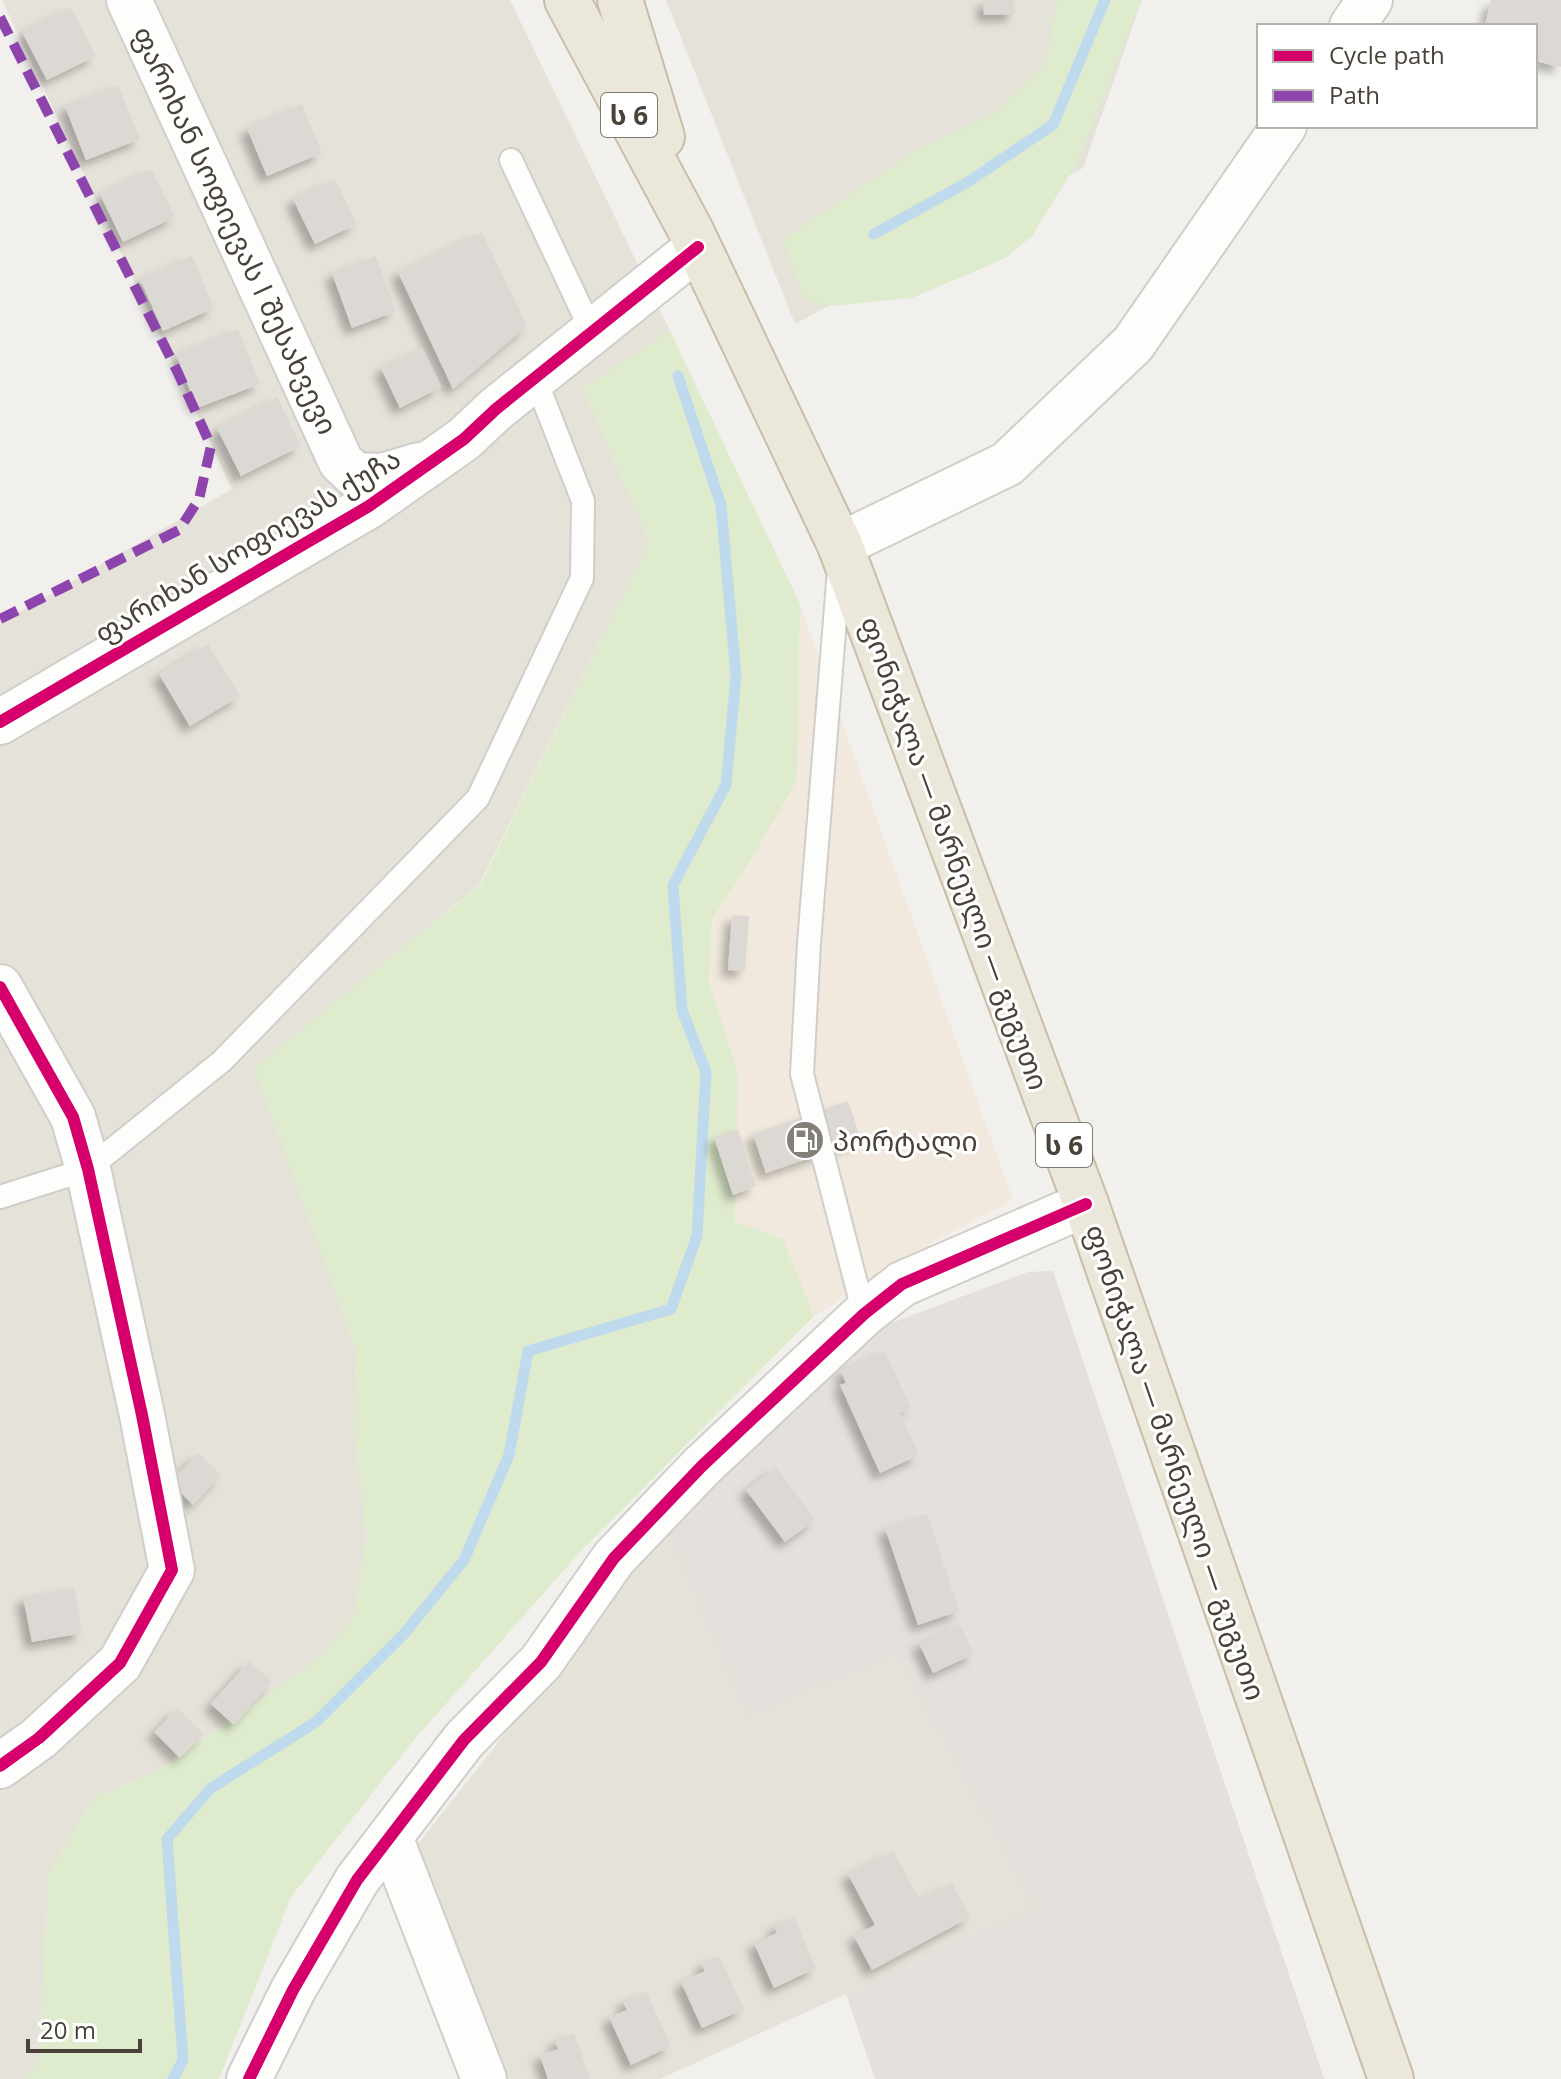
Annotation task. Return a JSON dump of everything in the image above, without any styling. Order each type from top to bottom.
[{"type":"highway","name":"ს 6","points":[[567,0],[694,239]]},
{"type":"highway","name":"ს 6","points":[[620,0],[694,239]]},
{"type":"highway","name":"ფონიჭალა — მარნეული — გუგუთი","points":[[694,239],[840,545],[1086,1204],[1391,2079]]},
{"type":"street","name":"ფარიხან სოფიევას I შესახვევი","points":[[129,0],[341,462],[355,475],[382,476],[428,462]]},
{"type":"street","points":[[1353,24],[1370,0]]},
{"type":"street","points":[[840,545],[1007,464],[1133,344],[1283,128]]},
{"type":"street","name":"ფარიხან სოფიევას ქუჩა","points":[[0,722],[369,506],[464,439],[592,332],[694,239]]},
{"type":"street","points":[[0,987],[73,1117],[88,1169],[142,1415],[172,1570],[120,1663],[39,1738],[0,1766]]},
{"type":"street","points":[[249,2079],[293,1990],[357,1880],[464,1740],[541,1662],[614,1558],[702,1466],[864,1314],[902,1284],[1086,1204]]},
{"type":"street","points":[[390,1837],[484,2079]]},
{"type":"lane","points":[[511,160],[592,332]]},
{"type":"lane","points":[[0,1197],[88,1169],[222,1061],[478,798],[582,578],[583,501],[535,378]]},
{"type":"lane","points":[[840,545],[809,943],[802,1074],[864,1314]]},
{"type":"shaded area","points":[[2,0],[510,0],[670,331],[583,388],[650,542],[479,885],[255,1068],[356,1349],[354,1427],[367,1538],[354,1615],[323,1656],[154,1773],[95,1796],[49,1874],[39,2062],[25,2079],[0,2079],[0,623],[232,489]]},
{"type":"shaded area","points":[[666,0],[1142,0],[1083,168],[795,324]]},
{"type":"shaded area","points":[[800,604],[1013,1200],[935,1241],[814,1316],[783,1240],[735,1222],[738,1074],[709,982],[712,919],[797,781]]},
{"type":"shaded area","points":[[1053,1271],[1324,2079],[875,2079],[846,1994],[1033,1907],[895,1656],[746,1717],[666,1529],[870,1331],[1028,1272]]},
{"type":"shaded area","points":[[666,1529],[895,1655],[1034,1908],[660,2079],[460,2079],[384,1887]]},
{"type":"green space","points":[[1057,0],[1141,0],[1077,163],[1032,236],[1006,258],[912,298],[830,306],[804,299],[783,239],[918,149],[991,116],[1046,64]]},
{"type":"green space","points":[[670,331],[800,604],[797,781],[712,919],[709,982],[738,1074],[735,1222],[783,1239],[814,1316],[580,1552],[413,1741],[291,1897],[219,2079],[25,2079],[39,2062],[49,1874],[95,1796],[154,1773],[323,1656],[354,1615],[367,1538],[354,1427],[356,1349],[254,1068],[480,885],[650,542],[583,388]]},
{"type":"building","points":[[983,0],[1014,0],[1015,14],[984,15]]},
{"type":"building","points":[[1491,0],[1561,0],[1561,67],[1537,61],[1537,24],[1485,24]]},
{"type":"building","points":[[71,7],[96,56],[47,80],[22,32]]},
{"type":"building","points":[[118,85],[140,139],[86,160],[65,106]]},
{"type":"building","points":[[302,104],[322,153],[267,176],[247,128]]},
{"type":"building","points":[[151,169],[175,217],[123,242],[100,194]]},
{"type":"building","points":[[335,179],[357,224],[315,244],[293,199]]},
{"type":"building","points":[[482,232],[527,326],[453,389],[398,272]]},
{"type":"building","points":[[192,256],[214,308],[163,331],[140,279]]},
{"type":"building","points":[[376,256],[396,311],[352,328],[332,273]]},
{"type":"building","points":[[238,329],[260,384],[197,408],[176,354]]},
{"type":"building","points":[[422,348],[441,387],[400,408],[381,368]]},
{"type":"building","points":[[277,397],[301,446],[241,476],[217,428]]},
{"type":"building","points":[[208,644],[240,696],[190,726],[159,674]]},
{"type":"building","points":[[732,915],[749,916],[745,971],[728,970]]},
{"type":"building","points":[[848,1101],[861,1140],[766,1173],[753,1134]]},
{"type":"building","points":[[738,1129],[756,1186],[733,1195],[714,1137]]},
{"type":"building","points":[[885,1351],[911,1408],[900,1413],[919,1455],[880,1473],[840,1385],[846,1383],[841,1371]]},
{"type":"building","points":[[198,1453],[221,1475],[193,1505],[170,1482]]},
{"type":"building","points":[[776,1467],[815,1520],[785,1542],[746,1490]]},
{"type":"building","points":[[927,1514],[959,1611],[918,1625],[885,1528]]},
{"type":"building","points":[[74,1587],[82,1633],[32,1642],[23,1597]]},
{"type":"building","points":[[960,1624],[974,1654],[933,1673],[919,1643]]},
{"type":"building","points":[[249,1661],[272,1681],[234,1725],[211,1704]]},
{"type":"building","points":[[178,1708],[204,1734],[180,1758],[154,1732]]},
{"type":"building","points":[[893,1851],[920,1900],[952,1883],[970,1917],[872,1970],[854,1936],[875,1925],[848,1874]]},
{"type":"building","points":[[794,1917],[816,1968],[774,1988],[754,1943],[777,1933],[774,1926]]},
{"type":"building","points":[[719,1956],[744,2009],[702,2028],[681,1982],[705,1971],[701,1964]]},
{"type":"building","points":[[646,1991],[671,2046],[631,2065],[609,2017],[627,2010],[623,2001]]},
{"type":"building","points":[[574,2033],[590,2079],[548,2079],[540,2055],[558,2049],[555,2040]]},
{"type":"waterway","points":[[874,234],[968,182],[1053,125],[1105,0]]},
{"type":"waterway","points":[[173,2079],[183,2060],[167,1839],[211,1788],[316,1722],[403,1635],[464,1560],[509,1455],[528,1351],[671,1309],[697,1236],[706,1072],[682,1010],[673,885],[726,785],[736,676],[721,505],[678,376]]},
{"type":"marked path","points":[[0,17],[178,373],[211,446],[199,499],[179,530],[0,619]]},
{"type":"cycle path","points":[[0,722],[369,506],[464,439],[496,409],[698,247]]},
{"type":"cycle path","points":[[0,987],[73,1117],[88,1169],[142,1415],[172,1570],[120,1663],[39,1738],[0,1766]]},
{"type":"cycle path","points":[[249,2079],[293,1990],[357,1880],[464,1740],[541,1662],[614,1558],[702,1466],[864,1314],[902,1284],[1086,1204]]},
{"type":"place","name":"პორტალი","points":[[805,1140]]}]
